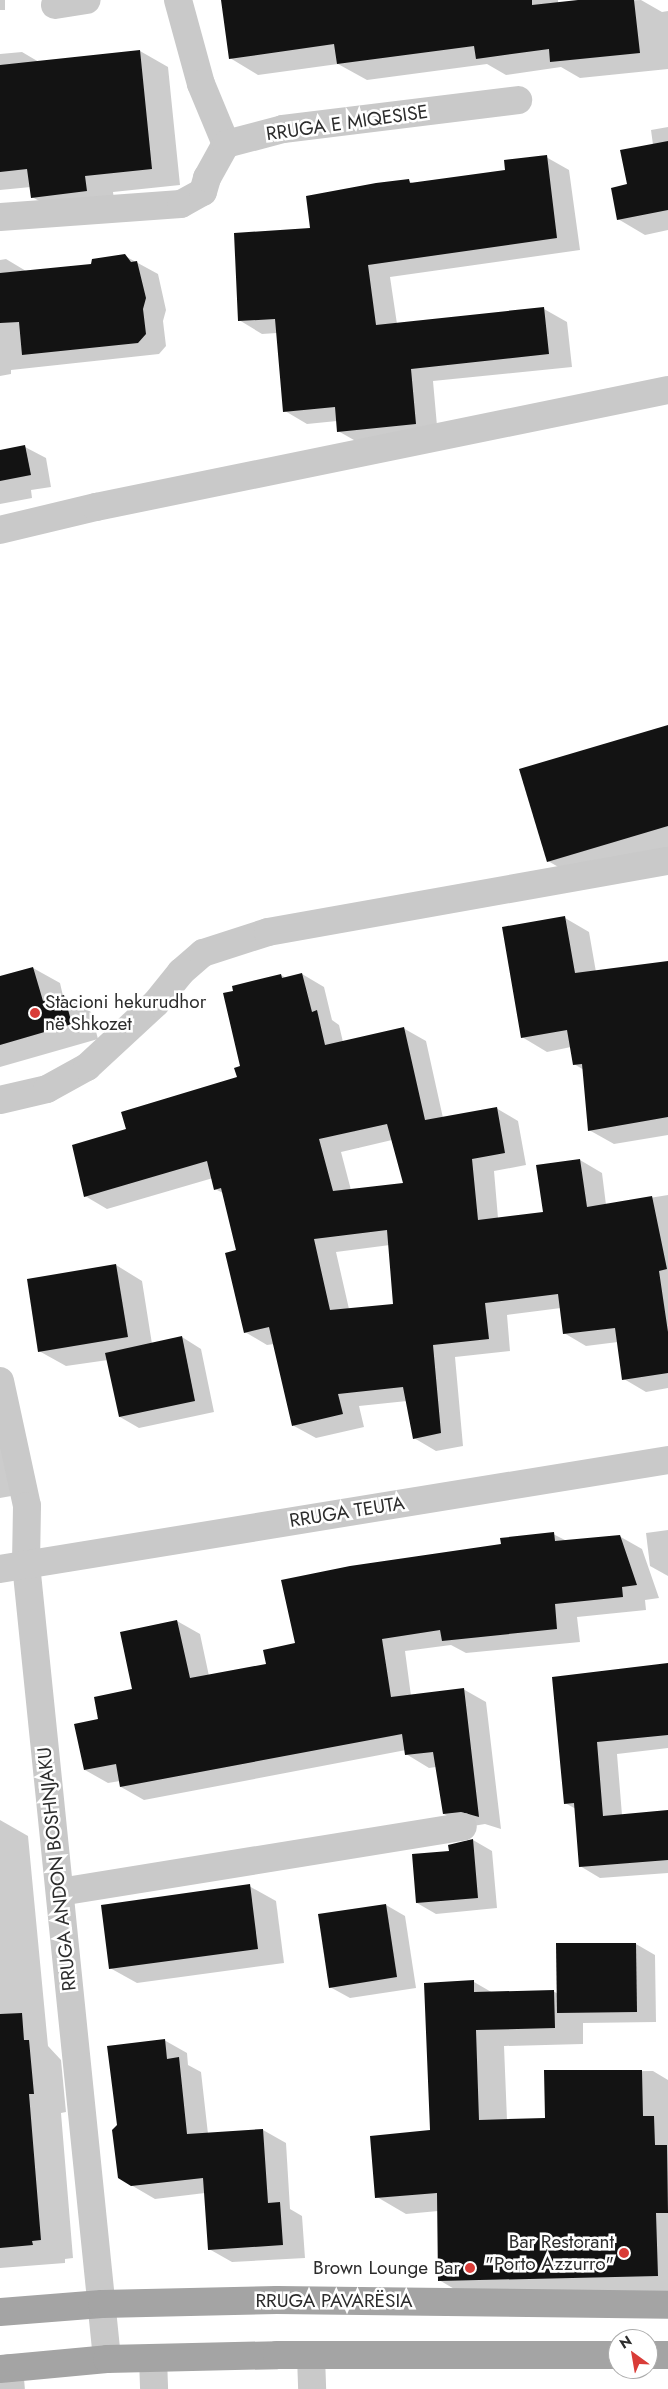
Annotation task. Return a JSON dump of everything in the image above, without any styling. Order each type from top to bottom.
[{"type":"main road","name":"RRUGA PAVARËSIA","points":[[0,2312],[102,2304],[277,2300],[668,2305]]},
{"type":"main road","points":[[6,2375],[107,2359],[608,2355]]},
{"type":"street","points":[[55,5],[87,0]]},
{"type":"street","points":[[0,217],[181,204],[204,192],[207,178],[226,144],[201,84],[178,0]]},
{"type":"street","name":"RRUGA E MIQESISE","points":[[226,144],[284,129],[518,100]]},
{"type":"street","points":[[0,530],[96,507],[668,390]]},
{"type":"street","points":[[0,1100],[47,1089],[87,1067],[156,1003],[181,972],[203,953],[268,932],[668,861]]},
{"type":"street","name":"RRUGA ANDON BOSHNJAKU","points":[[0,1381],[27,1506],[13,1567],[60,1892],[107,2359]]},
{"type":"street","name":"RRUGA TEUTA","points":[[13,1567],[668,1460]]},
{"type":"street","points":[[60,1892],[463,1827]]},
{"type":"street","points":[[311,2356],[312,2389]]},
{"type":"street","points":[[154,2358],[154,2389]]},
{"type":"building","points":[[221,0],[532,0],[532,5],[578,0],[634,0],[640,53],[550,62],[549,49],[476,59],[474,46],[337,64],[334,44],[229,59]]},
{"type":"building","points":[[140,50],[152,169],[85,176],[87,191],[31,198],[27,169],[0,172],[0,65]]},
{"type":"building","points":[[668,141],[668,210],[617,220],[611,188],[627,184],[620,150]]},
{"type":"building","points":[[547,155],[557,238],[368,265],[376,325],[544,307],[549,354],[411,369],[416,424],[337,432],[335,407],[283,412],[275,319],[238,321],[234,233],[310,228],[306,196],[376,183],[409,179],[410,183],[505,170],[504,160]]},
{"type":"building","points":[[125,254],[131,262],[137,261],[146,298],[143,309],[146,334],[138,343],[22,355],[19,322],[0,323],[0,273],[91,264],[92,259]]},
{"type":"building","points":[[25,445],[31,475],[0,481],[0,450]]},
{"type":"building","points":[[668,725],[668,826],[547,862],[519,769]]},
{"type":"building","points":[[565,916],[575,973],[668,961],[668,1117],[588,1131],[582,1064],[573,1065],[567,1030],[521,1038],[502,927]]},
{"type":"building","name":"Stacioni hekurudhor në Shkozet","points":[[33,967],[43,1001],[64,995],[72,1024],[0,1045],[0,976]]},
{"type":"building","points":[[302,973],[312,1012],[317,1010],[325,1045],[404,1027],[425,1120],[497,1107],[505,1153],[472,1159],[478,1220],[543,1212],[536,1165],[580,1159],[587,1207],[652,1196],[667,1269],[659,1271],[668,1332],[668,1373],[622,1380],[615,1328],[563,1334],[558,1294],[485,1303],[489,1339],[433,1345],[441,1433],[413,1439],[403,1387],[338,1394],[343,1414],[292,1426],[269,1327],[244,1333],[225,1253],[236,1250],[221,1188],[214,1190],[207,1161],[84,1197],[72,1145],[126,1129],[121,1112],[237,1077],[234,1068],[240,1066],[223,993],[233,991],[232,986],[281,974],[282,978]],"holes":[[[387,1124],[403,1183],[333,1191],[319,1139]],[[387,1230],[393,1304],[330,1310],[314,1239]]]},
{"type":"building","points":[[116,1264],[128,1337],[38,1352],[27,1279]]},
{"type":"building","points":[[182,1336],[195,1401],[119,1417],[105,1353]]},
{"type":"building","points":[[554,1532],[555,1541],[620,1535],[637,1585],[622,1587],[623,1597],[555,1604],[557,1629],[442,1641],[440,1630],[382,1639],[391,1697],[464,1688],[479,1817],[461,1812],[443,1814],[433,1752],[405,1755],[402,1734],[120,1787],[116,1764],[84,1770],[74,1724],[98,1719],[94,1697],[132,1689],[120,1632],[177,1620],[190,1678],[266,1664],[263,1650],[295,1643],[281,1580],[350,1566],[501,1544],[500,1538]]},
{"type":"building","points":[[668,1663],[668,1735],[597,1742],[603,1816],[668,1810],[668,1860],[579,1867],[574,1803],[564,1804],[552,1677]]},
{"type":"building","points":[[473,1839],[478,1898],[416,1903],[412,1854],[449,1851],[448,1845]]},
{"type":"building","points":[[250,1884],[258,1949],[109,1969],[101,1905]]},
{"type":"building","points":[[386,1904],[397,1977],[329,1988],[318,1914]]},
{"type":"building","points":[[556,1943],[636,1943],[637,2012],[557,2013]]},
{"type":"building","points":[[474,1980],[474,1992],[554,1990],[555,2028],[476,2030],[479,2120],[545,2118],[544,2070],[642,2070],[643,2116],[654,2116],[655,2145],[667,2145],[668,2213],[656,2213],[658,2276],[438,2281],[437,2193],[375,2198],[370,2136],[430,2130],[424,1983]]},
{"type":"building","points":[[22,2013],[24,2040],[29,2040],[34,2094],[29,2094],[41,2240],[32,2241],[33,2245],[0,2248],[0,2014]]},
{"type":"building","points":[[165,2039],[167,2059],[179,2057],[187,2134],[263,2129],[268,2203],[280,2202],[283,2245],[208,2250],[203,2178],[131,2186],[118,2178],[112,2130],[117,2125],[107,2046]]},
{"type":"place","name":"Stacioni hekurudhor në Shkozet","points":[[35,1013]]},
{"type":"place","name":"Bar Restorant \"Porto Azzurro\"","points":[[624,2253]]},
{"type":"place","name":"Brown Lounge Bar","points":[[470,2268]]}]
